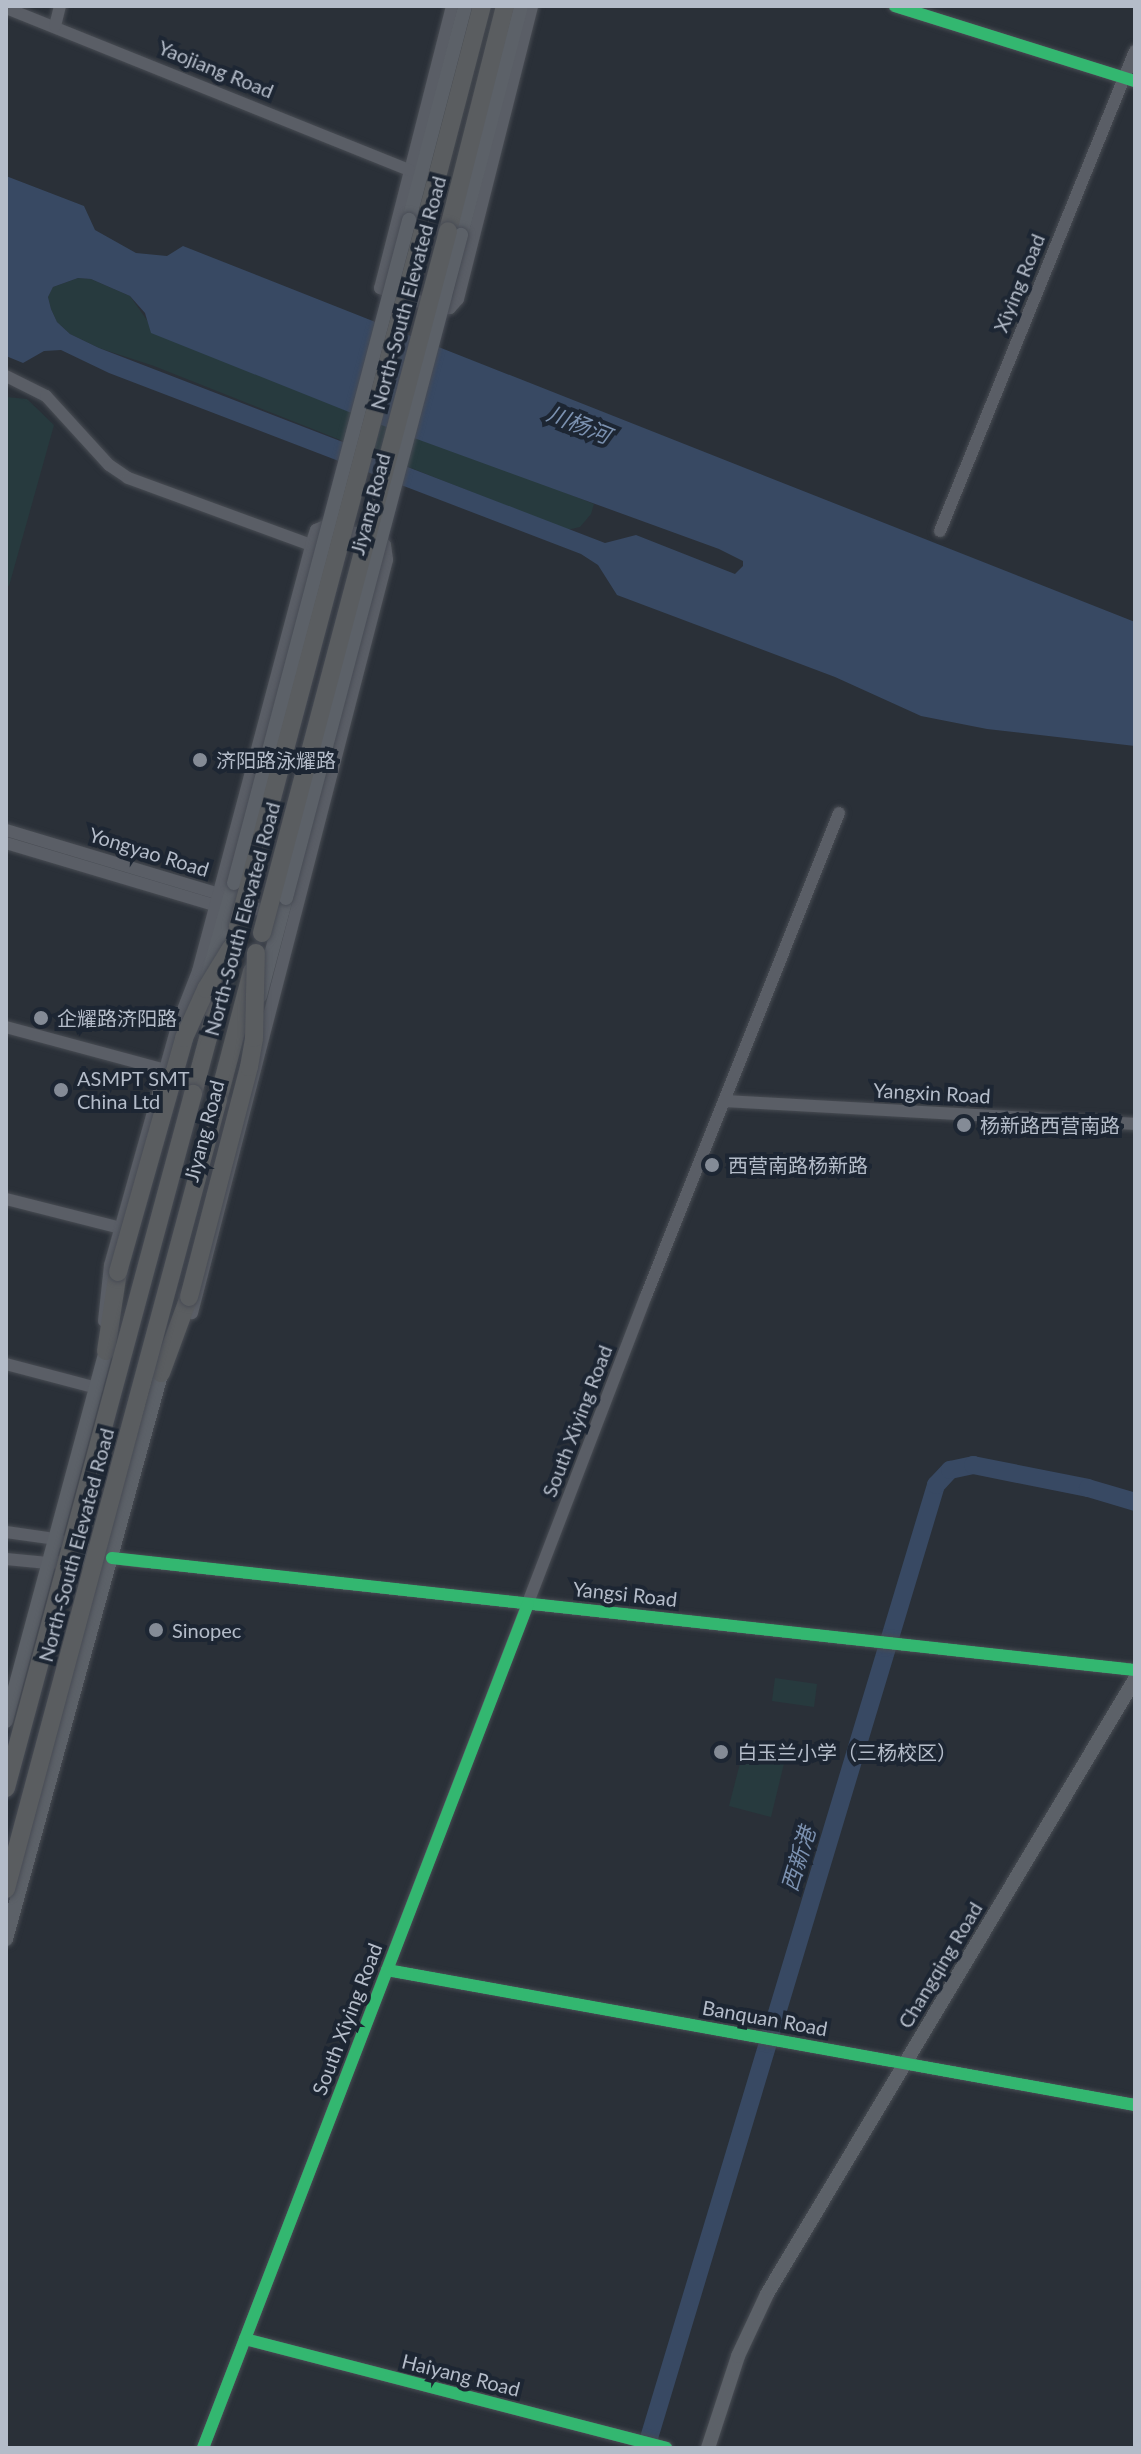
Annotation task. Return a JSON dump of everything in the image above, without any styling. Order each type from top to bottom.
[{"type":"highway","name":"North-South Elevated Road","points":[[6,1788],[482,6]]},
{"type":"highway","name":"North-South Elevated Road","points":[[6,1889],[505,6]]},
{"type":"highway","points":[[106,1351],[118,1272],[184,1038],[206,989],[231,948]]},
{"type":"highway","points":[[161,1373],[189,1297],[249,1067],[254,1038],[256,953]]},
{"type":"main road","name":"Jiyang Road","points":[[6,1721],[465,6]]},
{"type":"main road","name":"Jiyang Road","points":[[6,1939],[112,1558],[521,6]]},
{"type":"main road","name":"Changqing Road","points":[[708,2448],[738,2356],[767,2294],[1135,1679]]},
{"type":"street","points":[[55,26],[60,6]]},
{"type":"street","points":[[452,6],[380,288],[438,308],[450,308],[458,299],[532,6]]},
{"type":"street","points":[[895,6],[1130,78]]},
{"type":"street","name":"Yaojiang Road","points":[[6,8],[410,170]]},
{"type":"street","name":"Xiying Road","points":[[940,531],[1130,78],[1135,51]]},
{"type":"street","points":[[6,376],[46,396],[109,465],[128,478],[311,545]]},
{"type":"street","points":[[106,1351],[105,1286],[179,1020],[225,898],[316,530],[327,525],[379,540],[385,545],[387,560],[272,999],[259,1066],[198,1298],[161,1373]]},
{"type":"street","name":"South Xiying Road","points":[[203,2448],[646,1296],[839,813]]},
{"type":"street","name":"Yongyao Road","points":[[6,830],[225,898],[280,919]]},
{"type":"street","name":"Yongyao Road","points":[[6,843],[225,898]]},
{"type":"street","points":[[6,1027],[165,1070]]},
{"type":"street","name":"Yangxin Road","points":[[726,1101],[1135,1124]]},
{"type":"street","points":[[6,1199],[121,1228]]},
{"type":"street","points":[[6,1364],[97,1388]]},
{"type":"street","points":[[6,1532],[55,1539],[112,1558]]},
{"type":"street","points":[[6,1559],[48,1563],[112,1558]]},
{"type":"street","name":"Yangsi Road","points":[[112,1558],[1135,1670]]},
{"type":"street","name":"Banquan Road","points":[[387,1970],[1135,2105]]},
{"type":"street","name":"Haiyang Road","points":[[245,2339],[665,2448]]},
{"type":"green space","points":[[78,278],[91,279],[130,296],[151,326],[594,504],[591,514],[580,527],[567,530],[154,366],[99,348],[70,334],[57,322],[51,309],[48,297],[53,287]]},
{"type":"green space","points":[[6,397],[27,399],[54,425],[9,586],[6,585]]},
{"type":"green space","points":[[775,1678],[817,1684],[814,1707],[772,1701]]},
{"type":"green space","points":[[746,1740],[787,1751],[771,1817],[729,1806]]},
{"type":"water","name":"川杨河","points":[[6,176],[84,206],[95,230],[136,253],[167,256],[183,246],[1135,622],[1135,746],[987,729],[921,716],[835,677],[617,595],[598,565],[581,554],[109,373],[61,350],[44,351],[23,363],[6,356]],"holes":[[[78,278],[91,279],[130,296],[145,313],[151,333],[414,438],[719,549],[743,561],[743,566],[735,574],[636,535],[605,543],[99,348],[70,334],[57,322],[48,297],[53,287]]]},
{"type":"waterway","name":"西新港","points":[[646,2448],[936,1485],[950,1470],[973,1465],[1088,1488],[1135,1502]]},
{"type":"cycle path","points":[[895,6],[1135,81]]},
{"type":"cycle path","points":[[112,1558],[1135,1670]]},
{"type":"cycle path","points":[[203,2448],[528,1604]]},
{"type":"cycle path","points":[[387,1970],[1135,2105]]},
{"type":"cycle path","points":[[245,2339],[666,2448]]},
{"type":"place","name":"济阳路泳耀路","points":[[200,760]]},
{"type":"place","name":"企耀路济阳路","points":[[41,1018]]},
{"type":"place","name":"ASMPT SMT China Ltd","points":[[61,1090]]},
{"type":"place","name":"杨新路西营南路","points":[[964,1125]]},
{"type":"place","name":"西营南路杨新路","points":[[712,1165]]},
{"type":"place","name":"Sinopec","points":[[156,1630]]},
{"type":"place","name":"白玉兰小学（三杨校区）","points":[[721,1752]]}]
